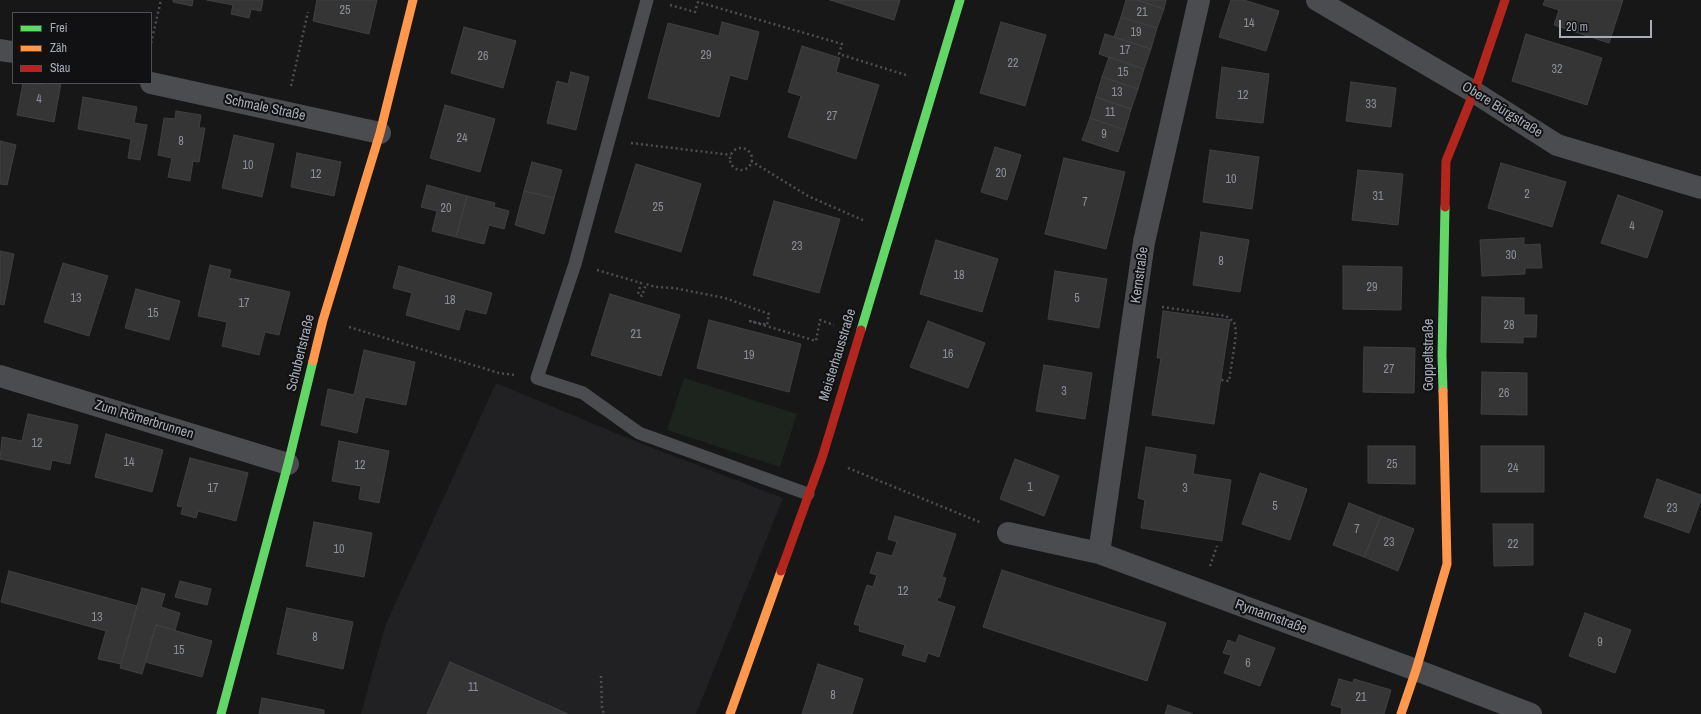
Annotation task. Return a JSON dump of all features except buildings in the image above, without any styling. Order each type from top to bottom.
[{"type":"street","name":"Schubertstraße","points":[[221,714],[288,464],[324,320],[380,133],[413,0]]},
{"type":"street","name":"Meisterhausstraße","points":[[730,714],[822,458],[960,0]]},
{"type":"street","name":"Kernstraße","points":[[1099,554],[1144,242],[1199,0]]},
{"type":"street","name":"Obere Bürgstraße","points":[[1317,0],[1474,92],[1557,145],[1701,188]]},
{"type":"street","name":"Goppeltstraße","points":[[1401,714],[1416,670],[1447,564],[1442,355],[1446,161],[1474,92],[1505,0]]},
{"type":"street","points":[[0,50],[12,52]]},
{"type":"street","name":"Schmale Straße","points":[[152,82],[380,133]]},
{"type":"street","name":"Zum Römerbrunnen","points":[[0,376],[288,464]]},
{"type":"street","name":"Rymannstraße","points":[[1008,533],[1099,554],[1416,670],[1531,714]]},
{"type":"lane","points":[[647,0],[575,264],[537,378],[583,393],[639,433],[808,494]]},
{"type":"path","points":[[152,39],[161,0]]},
{"type":"path","points":[[665,4],[695,12],[698,2],[842,44],[839,54],[935,84]]},
{"type":"path","points":[[285,112],[308,12]]},
{"type":"path","points":[[609,140],[731,155]]},
{"type":"path","points":[[742,148],[750,154],[751,161],[747,167],[738,169],[732,165],[730,158],[735,150],[742,148]]},
{"type":"path","points":[[751,161],[808,196],[890,232]]},
{"type":"path","points":[[575,264],[641,283],[638,294],[642,296],[646,284],[725,298],[770,314],[766,326],[750,321],[816,341],[820,320],[859,332]]},
{"type":"path","points":[[1136,303],[1226,316],[1231,319],[1234,322],[1236,331],[1232,363],[1229,381],[1221,380]]},
{"type":"path","points":[[324,320],[499,373],[537,378]]},
{"type":"path","points":[[822,458],[1008,533]]},
{"type":"path","points":[[601,676],[602,708],[604,714]]},
{"type":"shaded area","points":[[684,378],[797,414],[780,467],[667,430]]},
{"type":"shaded area","points":[[496,383],[637,442],[783,498],[696,714],[361,714],[385,626]]},
{"type":"traffic: fast","points":[[861,330],[960,0]]},
{"type":"traffic: fast","points":[[1443,391],[1442,355],[1445,207]]},
{"type":"traffic: fast","points":[[221,714],[288,464],[313,361]]},
{"type":"traffic: slow","points":[[313,361],[323,320],[380,133],[413,0]]},
{"type":"traffic: slow","points":[[1401,714],[1416,670],[1447,564],[1443,391]]},
{"type":"traffic: slow","points":[[730,714],[781,571]]},
{"type":"traffic: jam","points":[[1445,207],[1446,161],[1474,92],[1505,0]]},
{"type":"traffic: jam","points":[[781,571],[822,458],[861,330]]}]
